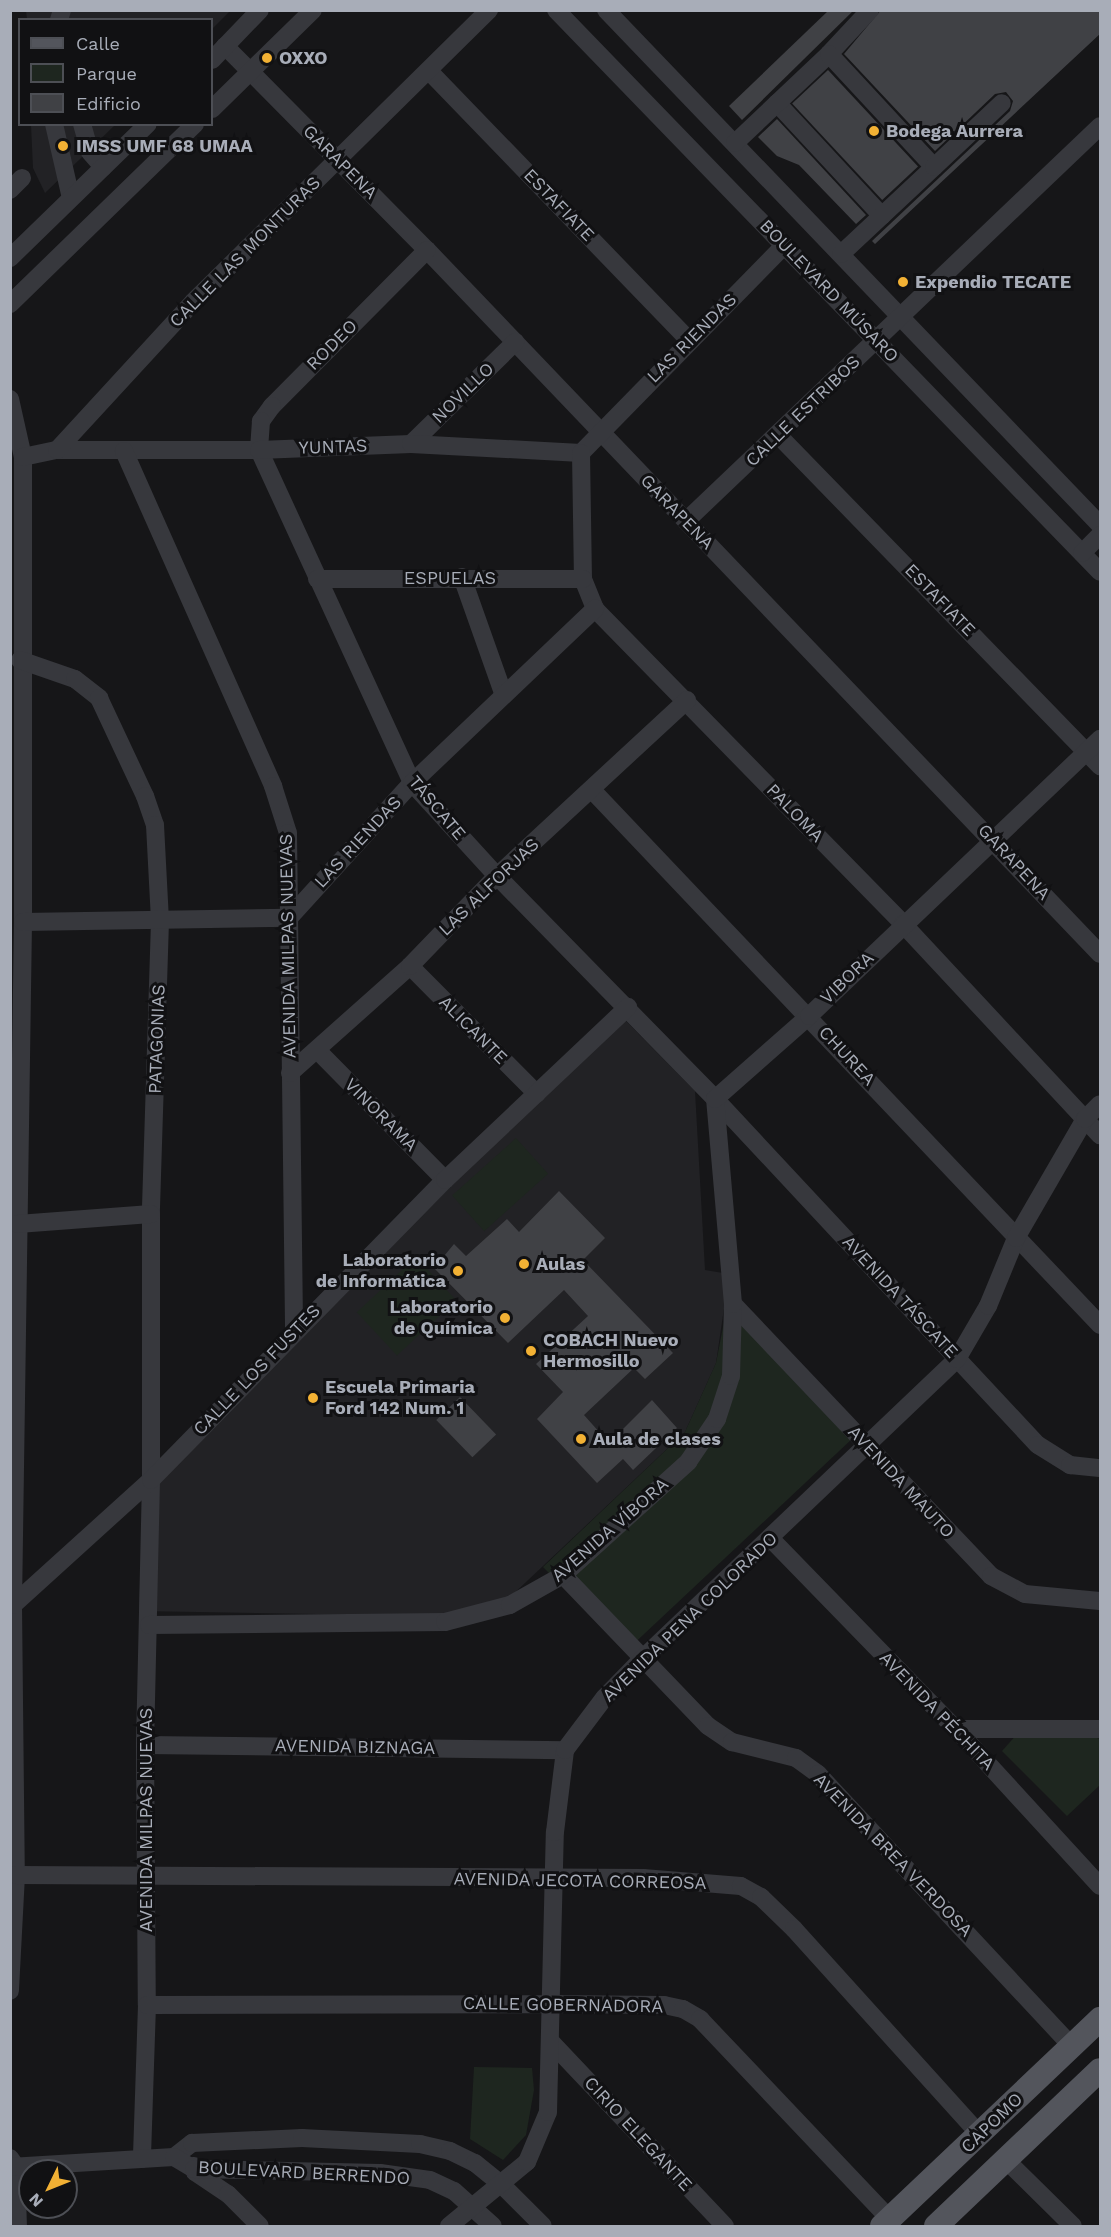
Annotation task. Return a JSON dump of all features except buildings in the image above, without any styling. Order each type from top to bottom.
[{"type":"main road","name":"CAPOMO","points":[[886,2223],[1101,2019]]},
{"type":"main road","name":"CAPOMO","points":[[936,2226],[1099,2074]]},
{"type":"street","points":[[213,59],[260,10]]},
{"type":"street","points":[[213,108],[313,10]]},
{"type":"street","name":"CALLE LAS MONTURAS","points":[[57,450],[193,302],[489,10]]},
{"type":"street","name":"BOULEVARD MÚSARO","points":[[556,10],[1101,572]]},
{"type":"street","name":"BOULEVARD MÚSARO","points":[[606,10],[1101,525]]},
{"type":"street","points":[[735,143],[829,54],[870,10]]},
{"type":"street","name":"GARAPENA","points":[[225,46],[427,250],[1101,954]]},
{"type":"street","points":[[829,54],[934,167]]},
{"type":"street","name":"ESTAFIATE","points":[[429,71],[689,340]]},
{"type":"street","points":[[777,103],[882,216]]},
{"type":"street","points":[[841,254],[1002,103]]},
{"type":"street","points":[[54,126],[71,198]]},
{"type":"street","points":[[83,126],[90,152],[103,167]]},
{"type":"street","points":[[10,258],[146,126]]},
{"type":"street","points":[[10,304],[193,126]]},
{"type":"street","name":"CALLE ESTRIBOS","points":[[686,521],[1097,136]]},
{"type":"street","name":"LAS RIENDAS","points":[[600,432],[785,245]]},
{"type":"street","name":"RODEO","points":[[259,450],[261,421],[272,406],[427,250]]},
{"type":"street","name":"NOVILLO","points":[[411,444],[515,342]]},
{"type":"street","points":[[10,399],[22,457],[20,660],[23,922],[13,1605],[16,1875],[10,1991]]},
{"type":"street","points":[[580,453],[600,432]]},
{"type":"street","name":"ESTAFIATE","points":[[778,435],[1101,766]]},
{"type":"street","name":"YUNTAS","points":[[57,450],[259,450],[411,444],[580,453]]},
{"type":"street","points":[[22,457],[57,450]]},
{"type":"street","name":"TÁSCATE","points":[[259,450],[412,783],[497,876],[628,1007],[715,1099]]},
{"type":"street","name":"AVENIDA MILPAS NUEVAS","points":[[124,451],[283,811],[288,833],[294,1331]]},
{"type":"street","name":"PALOMA","points":[[580,453],[583,579],[595,609],[687,700],[903,924],[1101,1135]]},
{"type":"street","points":[[1082,553],[1101,535]]},
{"type":"street","points":[[462,577],[503,693]]},
{"type":"street","name":"ESPUELAS","points":[[317,579],[462,577],[583,579]]},
{"type":"street","name":"LAS RIENDAS","points":[[289,918],[412,783],[503,693],[595,609]]},
{"type":"street","name":"PATAGONIAS","points":[[20,660],[75,679],[99,698],[146,796],[155,825],[160,921],[151,1214],[151,1480]]},
{"type":"street","name":"LAS ALFORJAS","points":[[290,1073],[318,1051],[410,966],[497,876],[687,700]]},
{"type":"street","name":"VIBORA","points":[[715,1099],[809,1016],[903,924],[1101,739]]},
{"type":"street","name":"CHUREA","points":[[592,790],[1101,1325]]},
{"type":"street","points":[[23,922],[289,918]]},
{"type":"street","name":"ALICANTE","points":[[410,966],[537,1094]]},
{"type":"street","name":"CALLE LOS FUSTES","points":[[13,1605],[151,1480],[294,1331],[445,1180],[628,1007]]},
{"type":"street","name":"VINORAMA","points":[[318,1051],[445,1180]]},
{"type":"street","points":[[715,1099],[733,1304]]},
{"type":"street","name":"AVENIDA TÁSCATE","points":[[715,1099],[1048,1454],[1070,1465],[1101,1468]]},
{"type":"street","name":"AVENIDA PENA COLORADO","points":[[565,1750],[605,1697],[641,1660],[868,1448],[957,1359],[988,1306],[1016,1238],[1086,1119],[1101,1104]]},
{"type":"street","points":[[18,1224],[151,1214]]},
{"type":"street","name":"AVENIDA MAUTO","points":[[733,1304],[991,1576],[1025,1594],[1101,1601]]},
{"type":"street","name":"AVENIDA VÍBORA","points":[[149,1625],[445,1622],[510,1605],[563,1575],[688,1462],[703,1443],[717,1419],[731,1376],[733,1304]]},
{"type":"street","name":"AVENIDA MILPAS NUEVAS","points":[[142,2159],[147,2006],[145,1744],[151,1480]]},
{"type":"street","name":"AVENIDA PÉCHITA","points":[[771,1539],[956,1729],[1101,1886]]},
{"type":"street","name":"AVENIDA BREA VERDOSA","points":[[563,1575],[641,1660],[708,1726],[732,1742],[796,1758],[818,1774],[1072,2046]]},
{"type":"street","points":[[956,1729],[1101,1729]]},
{"type":"street","name":"AVENIDA BIZNAGA","points":[[145,1744],[565,1750]]},
{"type":"street","points":[[449,2226],[527,2162],[540,2138],[548,2112],[555,1832],[565,1750]]},
{"type":"street","name":"AVENIDA JECOTA CORREOSA","points":[[16,1875],[554,1880],[643,1878],[726,1883],[761,1897],[980,2134]]},
{"type":"street","name":"CALLE GOBERNADORA","points":[[147,2006],[664,2005],[700,2019],[886,2223]]},
{"type":"street","name":"CIRIO ELEGANTE","points":[[551,2042],[724,2226]]},
{"type":"street","name":"BOULEVARD BERRENDO","points":[[12,2164],[174,2157],[192,2143],[302,2139],[420,2144],[450,2151],[501,2184],[543,2226]]},
{"type":"street","points":[[192,2143],[194,2169],[237,2201],[260,2226]]},
{"type":"street","name":"BOULEVARD BERRENDO","points":[[174,2157],[194,2169],[390,2175],[430,2180],[454,2191],[493,2226]]},
{"type":"street","points":[[1006,2160],[1073,2226]]},
{"type":"street","points":[[12,2164],[18,2226]]},
{"type":"shaded area","points":[[26,11],[230,11],[213,28],[213,18],[27,18]]},
{"type":"shaded area","name":"IMSS UMF 68 UMAA","points":[[31,126],[114,126],[45,193],[33,168]]},
{"type":"shaded area","points":[[620,1015],[695,1091],[705,1270],[729,1274],[716,1363],[685,1432],[506,1601],[443,1616],[139,1611],[143,1496]]},
{"type":"green space","points":[[516,1138],[548,1174],[484,1231],[452,1196]]},
{"type":"green space","points":[[416,1257],[456,1300],[397,1355],[357,1312]]},
{"type":"green space","points":[[729,1296],[853,1438],[626,1651],[543,1567],[685,1432],[716,1363]]},
{"type":"green space","points":[[1019,1732],[1083,1733],[1100,1739],[1100,1785],[1067,1816],[1002,1751]]},
{"type":"green space","points":[[474,2067],[532,2068],[534,2090],[526,2135],[503,2160],[470,2139]]},
{"type":"place","name":"OXXO","points":[[267,58]]},
{"type":"place","name":"Bodega Aurrera","points":[[874,131]]},
{"type":"place","name":"IMSS UMF 68 UMAA","points":[[63,146]]},
{"type":"place","name":"Expendio TECATE","points":[[903,282]]},
{"type":"place","name":"Aulas","points":[[524,1264]]},
{"type":"place","name":"Laboratorio de Informática","points":[[458,1271]]},
{"type":"place","name":"Laboratorio de Química","points":[[505,1318]]},
{"type":"place","name":"COBACH Nuevo Hermosillo","points":[[531,1351]]},
{"type":"place","name":"Escuela Primaria Ford 142 Num. 1","points":[[313,1398]]},
{"type":"place","name":"Aula de clases","points":[[581,1439]]}]
